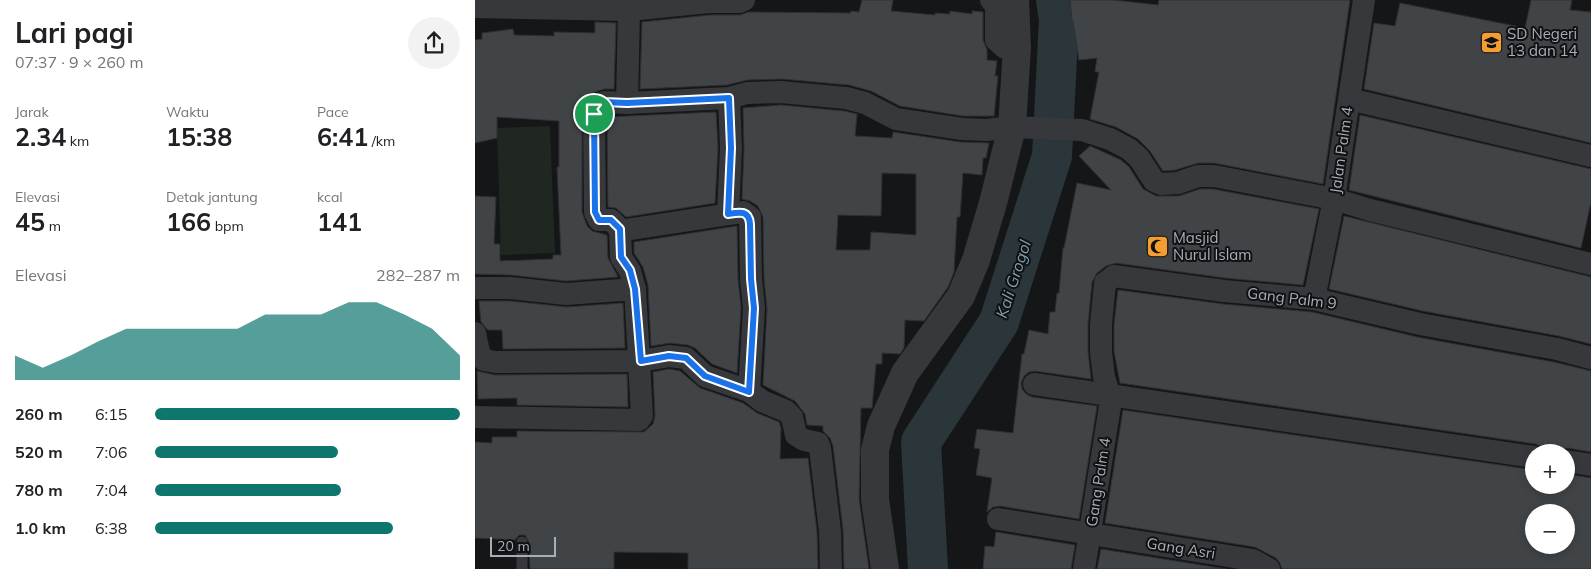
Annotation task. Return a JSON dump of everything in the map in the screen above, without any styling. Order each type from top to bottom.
[{"type":"street","points":[[475,7],[629,10],[709,2],[741,2],[744,0]]},
{"type":"street","points":[[991,0],[996,6],[996,40],[1005,48],[1017,47]]},
{"type":"street","points":[[885,569],[875,499],[875,450],[881,426],[905,373],[961,296],[976,260],[993,203],[1022,128],[1015,0]]},
{"type":"street","name":"Jalan Palm 4","points":[[1314,299],[1334,199],[1364,0]]},
{"type":"street","points":[[627,103],[629,10]]},
{"type":"street","points":[[749,392],[754,308],[751,279],[750,217],[743,212],[625,230],[620,229],[611,220],[599,220],[595,212],[594,114],[596,109],[604,102],[627,103],[729,98],[747,93],[781,92],[845,98],[865,103],[896,119],[962,129],[1082,130],[1110,139],[1129,149],[1139,158],[1154,181],[1161,184],[1178,183],[1198,176],[1215,176],[1334,199],[1370,210],[1591,264]]},
{"type":"street","points":[[728,214],[731,148],[729,98]]},
{"type":"street","points":[[1349,99],[1591,156]]},
{"type":"street","points":[[475,417],[639,420],[642,416],[641,361],[635,289],[630,270],[621,257],[620,229]]},
{"type":"street","name":"Gang Palm 9","points":[[1110,395],[1103,372],[1101,324],[1105,283],[1114,276],[1224,291],[1314,299],[1420,324],[1557,349],[1591,358]]},
{"type":"street","points":[[475,288],[510,288],[567,294],[635,289]]},
{"type":"street","points":[[475,333],[479,352],[484,360],[495,362],[641,361],[669,356],[686,358],[705,376],[749,392],[762,401],[789,414],[799,438],[818,443],[830,531],[831,569]]},
{"type":"street","points":[[1034,384],[1525,456]]},
{"type":"street","name":"Gang Palm 4","points":[[1084,569],[1111,400],[1110,395]]},
{"type":"street","points":[[1575,462],[1591,465]]},
{"type":"street","name":"Gang Asri","points":[[997,519],[1253,560],[1269,569]]},
{"type":"lane","points":[[522,542],[522,569]]},
{"type":"shaded area","points":[[550,126],[555,253],[501,255],[497,128]]},
{"type":"building","points":[[862,0],[893,0],[891,11],[935,15],[935,13],[950,14],[950,11],[972,14],[972,11],[983,12],[983,40],[987,50],[987,60],[997,61],[995,76],[998,76],[994,116],[963,116],[900,106],[871,91],[849,85],[782,79],[747,80],[727,85],[640,89],[642,22],[710,15],[740,15],[749,12],[851,13],[851,11],[859,12]]},
{"type":"building","points":[[1070,0],[1113,0],[1158,5],[1159,0],[1350,0],[1323,184],[1214,163],[1198,163],[1175,170],[1163,171],[1150,151],[1138,139],[1116,127],[1090,119],[1099,72],[1095,72],[1097,58],[1079,60]]},
{"type":"building","points":[[1531,0],[1572,0],[1570,10],[1591,12],[1591,143],[1364,89],[1374,23],[1395,26],[1400,3],[1525,28]]},
{"type":"building","points":[[595,22],[616,23],[614,89],[604,89],[595,92],[587,99],[582,109],[582,212],[587,226],[592,231],[607,235],[608,258],[618,277],[566,281],[511,275],[475,274],[475,196],[496,197],[494,244],[500,244],[500,261],[553,259],[553,255],[561,255],[557,167],[559,167],[559,121],[497,117],[497,138],[475,143],[475,40],[482,39],[482,33],[513,29],[514,35],[554,36],[554,32],[595,33]]},
{"type":"building","points":[[781,105],[857,114],[855,136],[892,138],[893,132],[960,142],[989,143],[986,158],[983,158],[982,175],[963,173],[960,217],[957,217],[954,272],[948,287],[924,321],[905,320],[904,348],[900,354],[882,353],[882,364],[876,364],[872,408],[861,408],[859,499],[869,569],[844,569],[843,530],[833,446],[830,438],[823,431],[823,426],[807,425],[805,414],[795,401],[763,385],[767,309],[764,278],[763,217],[758,206],[742,199],[743,108]],"holes":[[[882,173],[916,174],[916,235],[871,232],[870,250],[836,250],[838,215],[881,216]]]},
{"type":"building","points":[[716,112],[718,148],[715,203],[626,217],[616,208],[608,207],[607,117]]},
{"type":"building","points":[[1360,115],[1591,169],[1591,202],[1581,248],[1349,190]]},
{"type":"building","points":[[1090,146],[1121,160],[1129,167],[1143,189],[1156,196],[1179,196],[1200,189],[1213,189],[1319,209],[1303,285],[1225,278],[1116,263],[1106,266],[1097,273],[1092,282],[1088,324],[1088,352],[1091,379],[1035,371],[1029,372],[1024,376],[1021,383],[1022,389],[1032,397],[1097,406],[1079,519],[1000,506],[993,507],[987,512],[992,478],[976,475],[980,449],[974,448],[977,429],[1013,433],[1022,354],[1024,354],[1029,330],[1048,334],[1050,312],[1055,312],[1057,293],[1059,293],[1063,248],[1077,183],[1111,190],[1079,156]]},
{"type":"building","points":[[1344,216],[1591,277],[1591,344],[1559,336],[1423,311],[1329,289]]},
{"type":"building","points":[[737,226],[738,279],[741,308],[737,373],[712,364],[695,348],[688,345],[670,343],[651,346],[648,285],[643,267],[634,253],[634,242]]},
{"type":"building","points":[[1118,290],[1223,304],[1312,312],[1417,337],[1554,362],[1591,371],[1591,452],[1575,449],[1575,444],[1536,444],[1120,383],[1114,351],[1114,325]]},
{"type":"building","points":[[479,301],[509,301],[567,307],[623,303],[625,348],[503,349],[502,330],[488,330],[481,322]]},
{"type":"building","points":[[669,369],[680,371],[700,388],[743,403],[757,413],[779,422],[781,428],[780,459],[808,458],[817,532],[818,569],[688,569],[688,553],[614,552],[614,569],[530,569],[529,542],[525,535],[519,535],[515,540],[475,538],[475,442],[492,443],[492,437],[517,437],[517,431],[644,432],[653,424],[655,416],[653,372]]},
{"type":"building","points":[[477,371],[495,375],[627,374],[628,407],[517,405],[517,398],[478,399]]},
{"type":"building","points":[[1123,410],[1525,469],[1525,494],[1575,494],[1575,475],[1591,478],[1591,569],[1282,569],[1276,558],[1255,547],[1105,523]]},
{"type":"building","points":[[996,532],[1075,545],[1071,569],[983,569],[985,546],[994,547]]},
{"type":"building","points":[[1101,549],[1226,569],[1097,569]]},
{"type":"waterway","name":"Kali Grogol","points":[[928,569],[921,442],[999,322],[1052,156],[1059,19],[1056,0]]},
{"type":"place","name":"SD Negeri 13 dan 14","points":[[1491,42]]},
{"type":"place","name":"Masjid Nurul Islam","points":[[1157,246]]},
{"type":"route","points":[[729,98],[731,148],[728,214],[743,212],[747,213],[750,217],[751,279],[754,308],[751,332],[749,392],[705,376],[686,358],[669,356],[641,361],[635,289],[630,270],[621,257],[620,229],[611,220],[599,220],[595,212],[594,114],[596,109],[604,102],[627,103],[729,98]]}]
